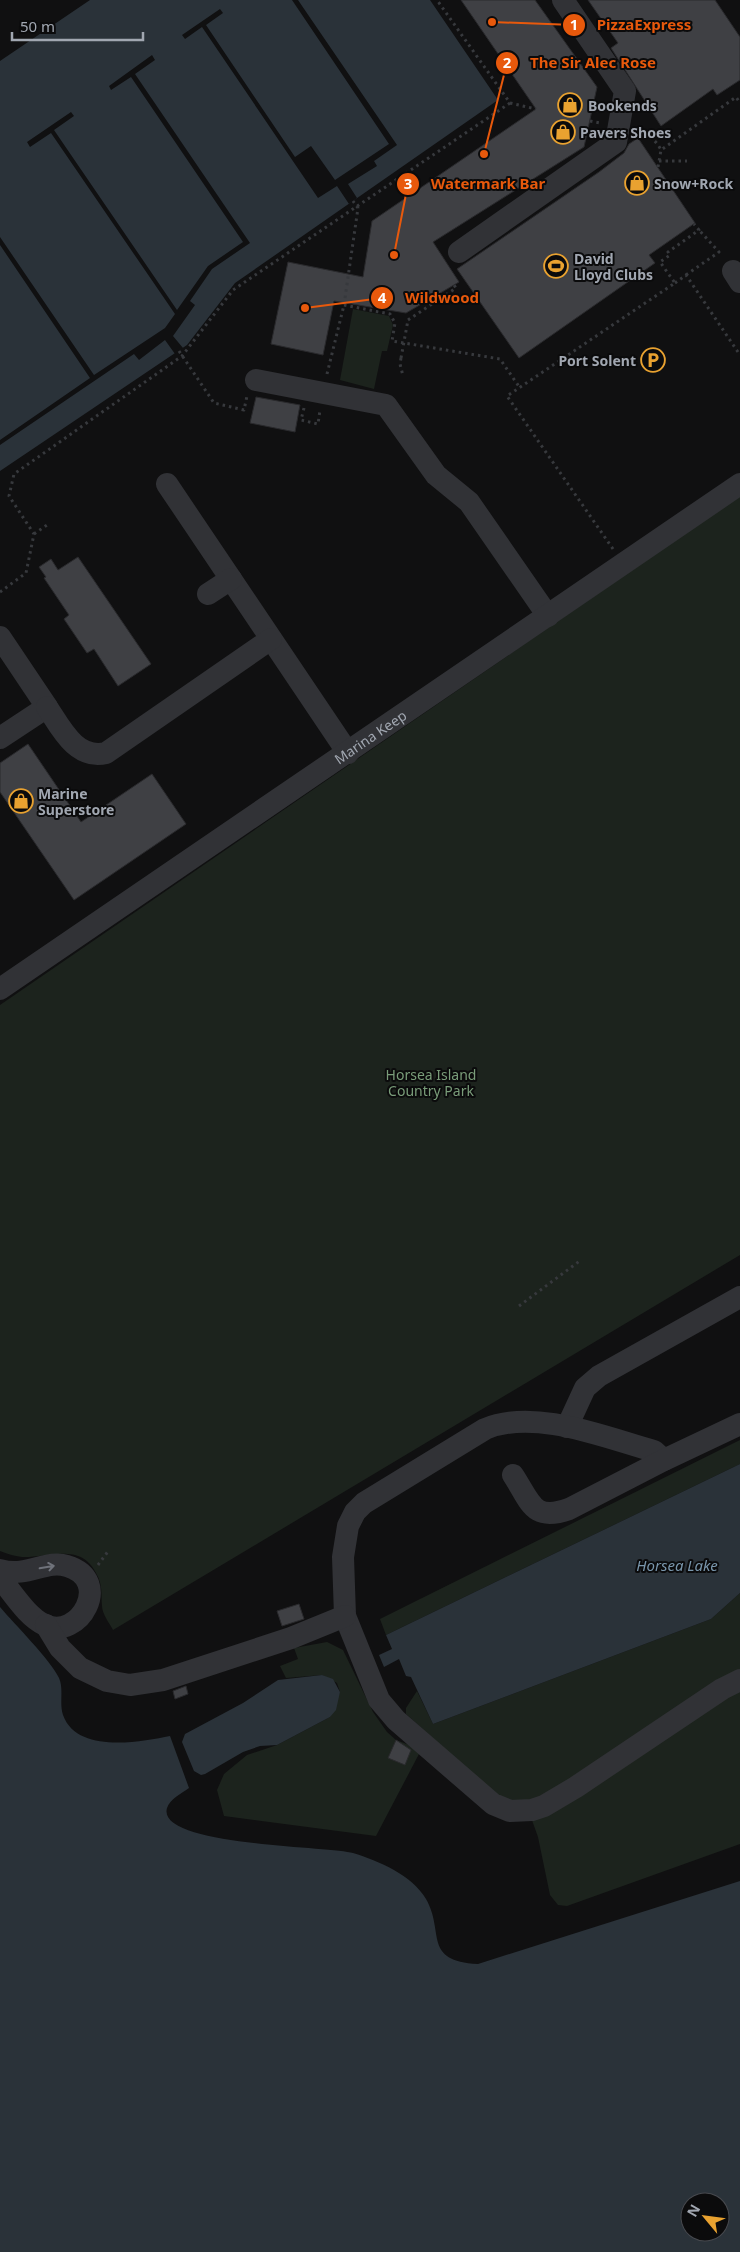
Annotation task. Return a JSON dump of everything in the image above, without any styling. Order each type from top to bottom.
[{"type":"street","points":[[459,252],[616,142],[625,91],[563,0]]},
{"type":"street","points":[[256,388],[313,399],[386,405],[436,475],[469,502],[548,616]]},
{"type":"street","points":[[167,484],[348,753]]},
{"type":"street","name":"Marina Keep","points":[[0,989],[740,484]]},
{"type":"street","points":[[208,594],[231,579]]},
{"type":"street","points":[[0,637],[73,744],[87,752],[106,753],[272,639]]},
{"type":"street","points":[[0,738],[47,707]]},
{"type":"street","points":[[567,1427],[585,1388],[598,1376],[740,1297]]},
{"type":"street","points":[[664,1460],[654,1451],[534,1420],[498,1423],[485,1429],[364,1503],[355,1512],[348,1526],[343,1557],[345,1616],[380,1700],[391,1714],[493,1804],[510,1811],[532,1810],[552,1801],[740,1680]]},
{"type":"street","points":[[513,1475],[536,1510],[544,1514],[553,1515],[569,1509],[664,1460],[740,1424]]},
{"type":"street","points":[[0,1570],[18,1573],[61,1564],[69,1566],[85,1577],[92,1591],[89,1604],[78,1618],[69,1624],[53,1627],[36,1620],[0,1578]]},
{"type":"street","points":[[46,1625],[60,1648],[80,1668],[107,1680],[130,1685],[163,1680],[290,1638],[345,1616]]},
{"type":"path","points":[[437,0],[510,103],[536,109]]},
{"type":"path","points":[[661,150],[736,97],[740,103]]},
{"type":"path","points":[[34,534],[9,496],[14,474],[182,356],[233,290],[358,208],[510,103]]},
{"type":"path","points":[[632,130],[644,133],[656,142],[661,150],[658,167]]},
{"type":"path","points":[[659,161],[687,161]]},
{"type":"path","points":[[313,399],[318,424],[301,420],[313,399],[344,304],[358,208],[353,201]]},
{"type":"path","points":[[623,564],[508,396],[719,252],[694,224]]},
{"type":"path","points":[[675,283],[660,262],[670,256],[668,252],[699,230]]},
{"type":"path","points":[[686,275],[740,356]]},
{"type":"path","points":[[403,376],[400,364],[408,320],[456,288],[454,285]]},
{"type":"path","points":[[344,304],[390,314],[395,323],[392,340],[500,359],[520,388]]},
{"type":"path","points":[[179,351],[214,403],[244,410],[247,394],[256,388]]},
{"type":"path","points":[[0,592],[26,574],[34,534],[46,525]]},
{"type":"path","points":[[518,1306],[581,1260]]},
{"type":"green space","points":[[353,309],[389,316],[393,325],[387,351],[382,351],[374,389],[340,380]]},
{"type":"green space","name":"Horsea Island Country Park","points":[[740,496],[740,1255],[113,1630],[102,1609],[100,1582],[90,1563],[73,1555],[52,1554],[22,1557],[0,1551],[0,1005]]},
{"type":"green space","points":[[740,1440],[740,1464],[386,1635],[380,1619]]},
{"type":"green space","points":[[740,1593],[740,1844],[567,1906],[558,1905],[550,1895],[538,1837],[528,1809],[500,1798],[406,1714],[406,1708],[417,1691],[433,1724],[711,1619]]},
{"type":"green space","points":[[327,1642],[343,1650],[373,1712],[387,1732],[396,1740],[412,1746],[419,1754],[376,1836],[224,1816],[217,1790],[224,1774],[247,1755],[277,1745],[330,1717],[340,1692],[337,1683],[322,1675],[286,1678],[280,1666],[298,1659],[294,1648]]},
{"type":"water","points":[[90,0],[430,0],[498,100],[235,283],[187,345],[0,471],[0,61]]},
{"type":"water","name":"Horsea Lake","points":[[740,1464],[740,1593],[711,1619],[433,1724],[411,1677],[406,1676],[399,1659],[384,1667],[379,1655],[392,1649],[386,1635]]},
{"type":"water","points":[[0,1607],[54,1670],[60,1682],[63,1715],[70,1727],[81,1736],[110,1742],[127,1742],[170,1736],[189,1788],[176,1796],[167,1808],[171,1821],[188,1830],[215,1837],[353,1853],[384,1865],[404,1876],[420,1890],[431,1911],[438,1943],[442,1951],[460,1962],[478,1964],[740,1881],[740,2252],[0,2252]]},
{"type":"water","points":[[322,1675],[333,1679],[340,1692],[336,1710],[330,1717],[277,1745],[260,1746],[243,1752],[205,1774],[201,1775],[194,1771],[182,1742],[185,1734],[243,1703],[278,1680]]},
{"type":"pier","points":[[292,0],[298,0],[397,145],[374,161],[377,166],[348,184],[357,198],[349,204],[337,186],[318,198],[202,27],[185,39],[182,35],[220,9],[223,13],[206,25],[295,157],[311,146],[335,180],[389,144]]},
{"type":"pier","points":[[152,55],[155,60],[135,74],[250,243],[212,269],[190,301],[195,305],[173,336],[183,348],[175,354],[165,340],[139,360],[134,354],[0,445],[0,440],[90,378],[0,245],[0,237],[94,375],[165,328],[175,314],[51,133],[30,147],[27,142],[71,112],[74,116],[54,130],[177,310],[208,266],[243,242],[131,77],[111,90],[109,86]]},
{"type":"building","points":[[461,0],[535,0],[597,87],[584,147],[433,242],[459,282],[406,313],[334,301],[323,355],[271,344],[288,262],[363,277],[372,221],[536,109]]},
{"type":"building","points":[[588,0],[715,0],[740,37],[740,80],[717,95],[713,89],[661,126],[611,48],[618,43]]},
{"type":"building","name":"David Lloyd Clubs","points":[[638,138],[695,223],[649,255],[655,263],[519,358],[457,269],[599,172],[624,153],[629,144]]},
{"type":"building","points":[[256,397],[300,405],[295,432],[250,423]]},
{"type":"building","points":[[78,557],[151,664],[118,686],[94,649],[87,653],[64,619],[69,615],[44,578],[46,577],[39,567],[51,559],[58,570]]},
{"type":"building","points":[[28,744],[81,822],[152,774],[186,824],[74,900],[0,792],[0,763]]},
{"type":"building","points":[[299,1604],[304,1619],[282,1626],[277,1611]]},
{"type":"building","points":[[186,1686],[188,1694],[175,1699],[173,1691]]},
{"type":"building","points":[[396,1740],[411,1750],[405,1765],[388,1758]]},
{"type":"place","name":"PizzaExpress","points":[[492,22]]},
{"type":"place","name":"Bookends","points":[[570,105]]},
{"type":"place","name":"Pavers Shoes","points":[[563,132]]},
{"type":"place","name":"The Sir Alec Rose","points":[[484,154]]},
{"type":"place","name":"Snow+Rock","points":[[637,183]]},
{"type":"place","name":"Watermark Bar","points":[[394,255]]},
{"type":"place","name":"David Lloyd Clubs","points":[[556,266]]},
{"type":"place","name":"Wildwood","points":[[305,308]]},
{"type":"place","name":"Port Solent","points":[[653,360]]},
{"type":"place","name":"Marine Superstore","points":[[21,801]]}]
